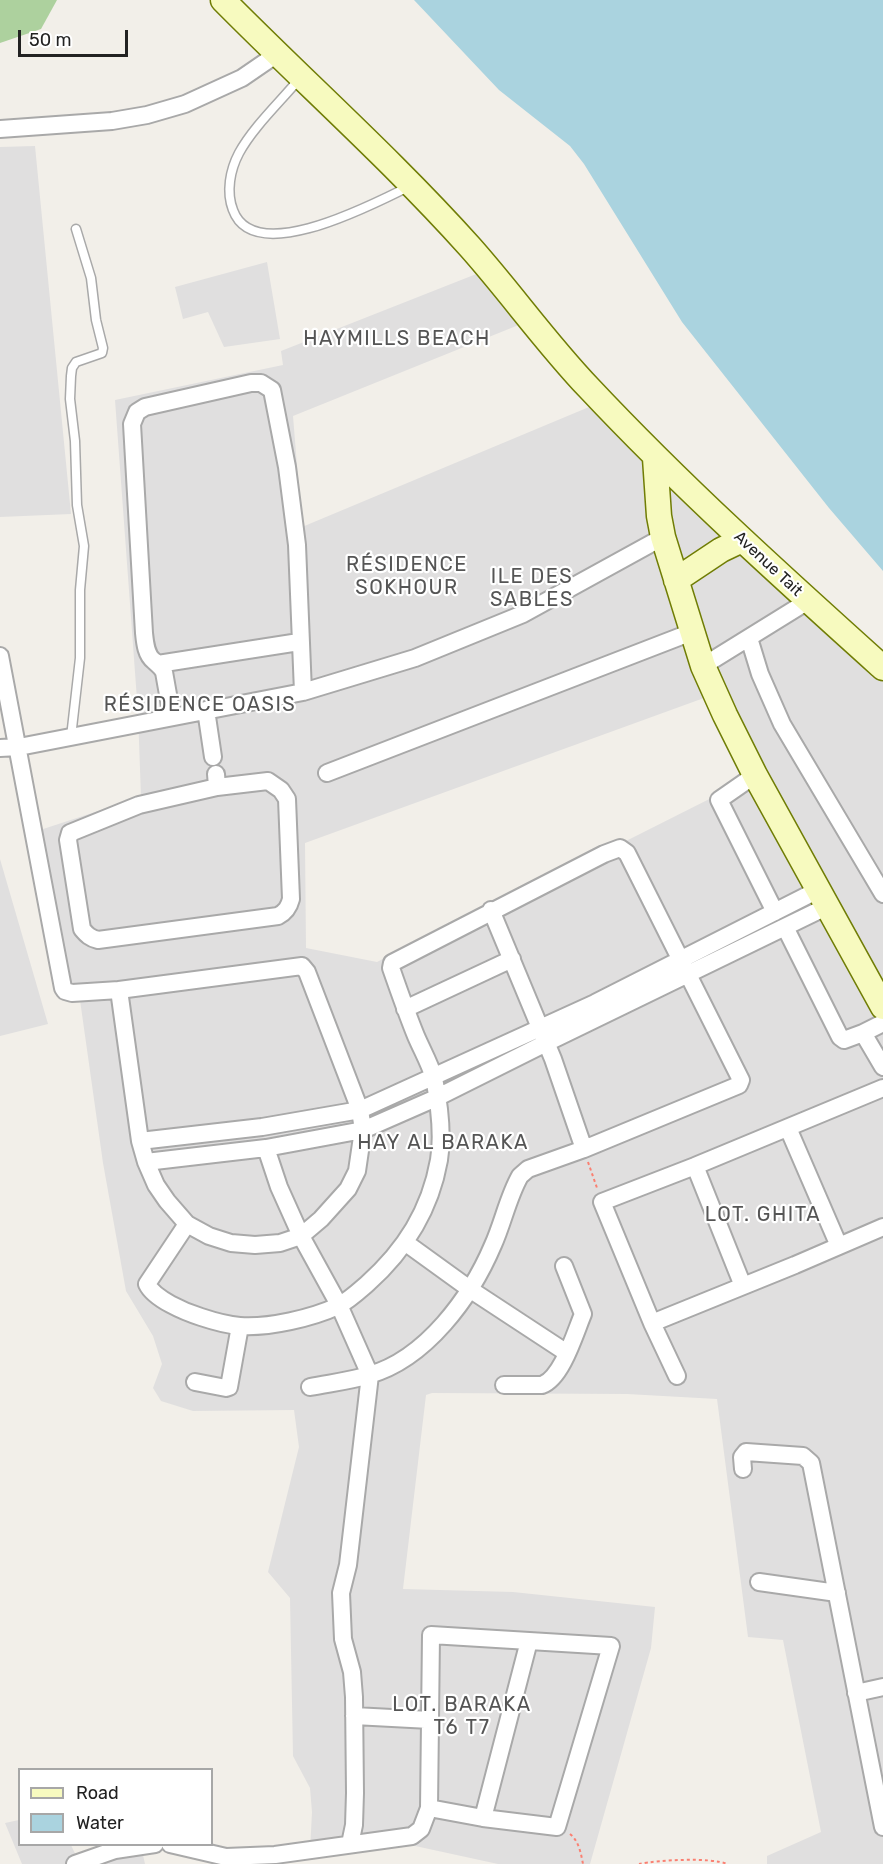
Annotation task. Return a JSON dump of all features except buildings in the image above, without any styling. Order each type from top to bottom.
[{"type":"street","name":"Avenue Tait","points":[[223,0],[300,78],[355,129],[470,247],[586,386],[655,458],[883,668]]},
{"type":"street","points":[[0,129],[112,121],[147,115],[185,104],[242,78],[277,54]]},
{"type":"street","points":[[172,717],[164,672],[149,654],[144,633],[132,436],[134,418],[137,412],[145,407],[251,383],[261,383],[272,390],[287,467],[297,545],[299,642],[303,692]]},
{"type":"street","points":[[655,458],[659,516],[663,537],[703,666],[755,775],[883,1007]]},
{"type":"street","points":[[0,748],[19,747],[303,692],[415,658],[452,645],[523,614],[663,537]]},
{"type":"street","points":[[676,580],[722,550],[742,540]]},
{"type":"street","points":[[703,666],[808,601]]},
{"type":"street","points":[[327,773],[692,632]]},
{"type":"street","points":[[749,638],[760,674],[782,724],[881,886]]},
{"type":"street","points":[[158,664],[299,642]]},
{"type":"street","points":[[0,656],[65,991],[72,993],[119,990],[302,966],[307,972],[360,1110],[363,1130],[357,1171],[348,1189],[321,1219],[301,1236],[280,1243],[255,1245],[231,1243],[209,1236],[187,1224],[156,1185],[140,1142],[119,990]]},
{"type":"street","points":[[206,711],[213,757]]},
{"type":"street","points":[[755,775],[719,800],[775,912]]},
{"type":"street","points":[[268,780],[281,790],[287,799],[291,899],[285,912],[278,916],[92,939],[82,929],[68,840],[70,833],[139,805],[216,781],[268,780]]},
{"type":"street","points":[[187,1224],[148,1281],[148,1287],[182,1311],[212,1320],[240,1326],[273,1324],[306,1317],[339,1305],[380,1272],[406,1243],[426,1205],[439,1159],[440,1131],[434,1077],[405,1009],[391,968],[392,963],[491,910],[604,854],[623,849],[632,862],[685,967],[741,1083],[737,1087],[584,1149],[528,1169],[520,1176],[492,1248],[471,1290],[452,1315],[397,1364],[370,1375],[310,1387]]},
{"type":"street","points":[[685,967],[775,912],[823,898]]},
{"type":"street","points":[[146,1162],[266,1148],[363,1130],[436,1098],[543,1036],[685,967],[785,927],[823,898]]},
{"type":"street","points":[[491,910],[568,1099],[584,1149]]},
{"type":"street","points":[[785,927],[842,1039],[863,1033],[883,1023]]},
{"type":"street","points":[[405,1009],[512,959]]},
{"type":"street","points":[[863,1033],[883,1067]]},
{"type":"street","points":[[140,1142],[262,1127],[360,1110],[434,1077],[543,1036]]},
{"type":"street","points":[[676,1377],[602,1202],[883,1088]]},
{"type":"street","points":[[788,1128],[839,1246]]},
{"type":"street","points":[[266,1148],[279,1187],[301,1236],[339,1305],[370,1375],[348,1565],[341,1593],[343,1639],[352,1672],[354,1716],[356,1793],[350,1844]]},
{"type":"street","points":[[695,1166],[743,1286]]},
{"type":"street","points":[[652,1323],[883,1227]]},
{"type":"street","points":[[406,1243],[471,1290],[567,1353]]},
{"type":"street","points":[[504,1385],[542,1386],[548,1383],[556,1374],[567,1353],[583,1314],[564,1266]]},
{"type":"street","points":[[195,1382],[229,1387],[240,1326]]},
{"type":"street","points":[[743,1469],[742,1457],[746,1452],[800,1455],[809,1460],[856,1693],[881,1803],[883,1827]]},
{"type":"street","points":[[759,1582],[837,1593]]},
{"type":"street","points":[[174,1846],[226,1861],[412,1836],[421,1829],[429,1808],[431,1635],[611,1646],[557,1827],[483,1818],[429,1808]]},
{"type":"street","points":[[483,1818],[529,1641]]},
{"type":"street","points":[[856,1693],[883,1687]]},
{"type":"street","points":[[354,1716],[429,1720]]},
{"type":"street","points":[[75,1864],[115,1850],[147,1846]]},
{"type":"lane","points":[[300,78],[246,142],[238,155],[229,192],[230,203],[239,221],[246,228],[264,234],[285,232],[350,215],[411,185]]},
{"type":"lane","points":[[71,737],[80,658],[80,590],[84,546],[78,505],[75,441],[70,399],[71,376],[76,362],[102,353],[103,348],[96,320],[91,278],[76,229]]},
{"type":"path","points":[[584,1149],[602,1202]]},
{"type":"path","points":[[557,1827],[573,1836],[584,1864]]},
{"type":"path","points":[[639,1864],[651,1861],[714,1860],[727,1864]]},
{"type":"shaded area","points":[[35,146],[71,514],[0,517],[0,147]]},
{"type":"shaded area","points":[[267,262],[280,339],[224,347],[208,312],[183,319],[175,287]]},
{"type":"shaded area","points":[[489,269],[531,320],[293,416],[302,527],[601,402],[883,668],[883,1864],[767,1864],[767,1856],[821,1832],[783,1640],[748,1637],[717,1399],[627,1394],[432,1393],[426,1395],[403,1589],[513,1592],[655,1607],[651,1648],[590,1864],[498,1864],[406,1844],[310,1851],[312,1812],[310,1788],[293,1756],[290,1598],[268,1572],[299,1447],[294,1410],[193,1411],[161,1401],[153,1388],[162,1364],[153,1336],[126,1291],[103,1163],[79,993],[72,993],[34,832],[141,797],[138,713],[115,400],[283,365],[281,351]],"holes":[[[715,694],[755,776],[626,841],[499,899],[377,962],[306,948],[305,843]]]},
{"type":"shaded area","points":[[0,859],[48,1024],[0,1036]]},
{"type":"shaded area","points":[[18,1820],[18,1846],[71,1846],[80,1864],[22,1864],[5,1823]]},
{"type":"shaded area","points":[[143,1855],[145,1864],[86,1864]]},
{"type":"green space","points":[[0,0],[57,0],[41,29],[0,43]]},
{"type":"water","points":[[414,0],[883,0],[883,571],[829,508],[682,322],[584,164],[570,146],[499,90]]},
{"type":"district","name":"HAYMILLS BEACH","points":[[397,339]]},
{"type":"district","name":"RÉSIDENCE SOKHOUR","points":[[407,576]]},
{"type":"district","name":"ILE DES SABLES","points":[[532,588]]},
{"type":"district","name":"RÉSIDENCE OASIS","points":[[200,705]]},
{"type":"district","name":"HAY AL BARAKA","points":[[443,1143]]},
{"type":"district","name":"LOT. GHITA","points":[[763,1215]]},
{"type":"district","name":"LOT. BARAKA T6 T7","points":[[462,1716]]}]
